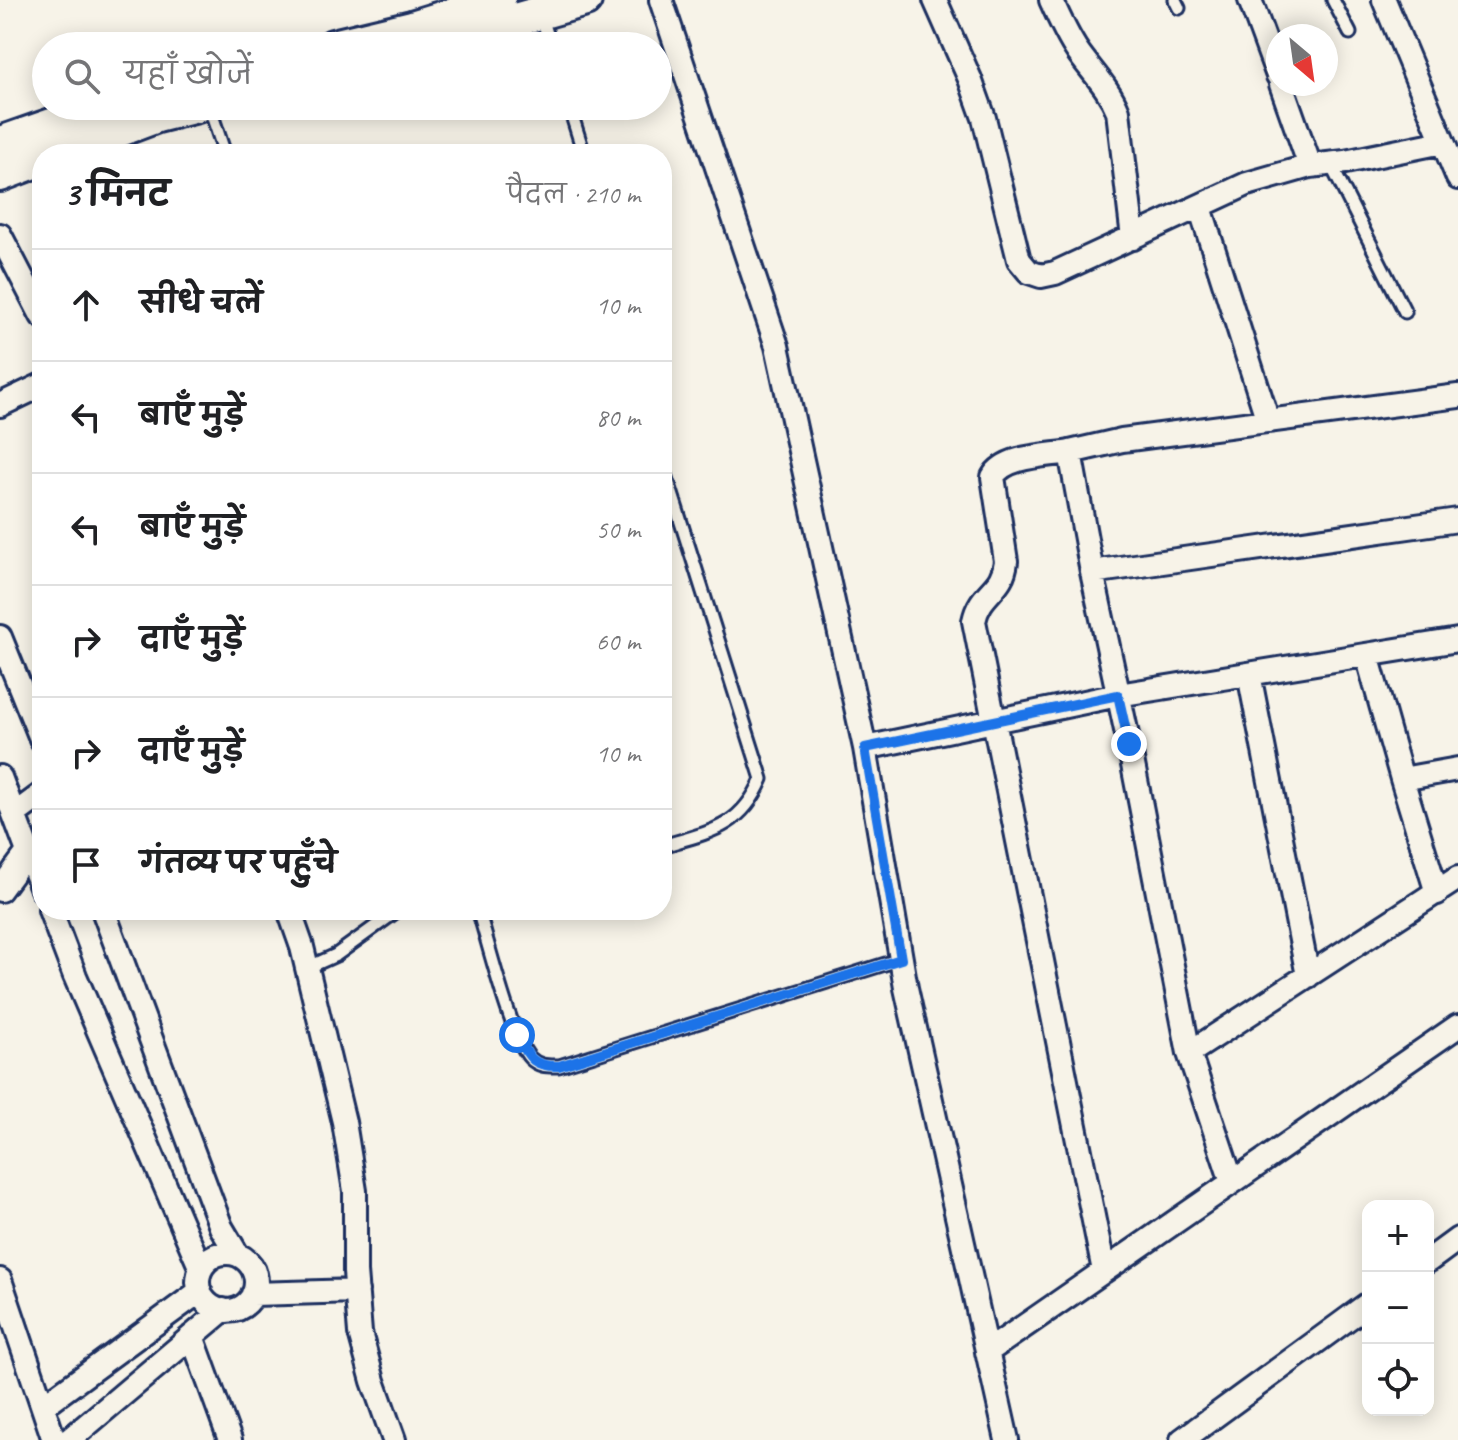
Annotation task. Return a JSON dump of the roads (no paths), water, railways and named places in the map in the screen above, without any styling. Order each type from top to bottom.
[{"type":"main road","points":[[391,32],[499,0]]},
{"type":"main road","points":[[475,32],[585,0]]},
{"type":"main road","points":[[0,143],[66,120]]},
{"type":"main road","points":[[83,144],[146,120]]},
{"type":"main road","points":[[0,175],[32,163]]},
{"type":"street","points":[[661,0],[672,32]]},
{"type":"street","points":[[935,0],[984,118],[1019,260],[1029,272],[1041,276],[1077,264],[1247,184],[1320,164],[1443,142]]},
{"type":"street","points":[[1051,0],[1062,26],[1112,96],[1118,111],[1133,238]]},
{"type":"street","points":[[1250,0],[1266,43]]},
{"type":"street","points":[[1384,0],[1458,178]]},
{"type":"street","points":[[672,33],[777,346],[865,748],[901,959],[1007,1440]]},
{"type":"street","points":[[1287,96],[1320,164]]},
{"type":"street","points":[[1200,207],[1268,421]]},
{"type":"street","points":[[0,235],[32,297]]},
{"type":"street","points":[[0,405],[32,390]]},
{"type":"street","points":[[1104,1271],[974,621],[984,596],[1001,583],[1005,573],[1006,561],[993,477],[998,468],[1008,463],[1122,440],[1458,396]]},
{"type":"street","points":[[1070,452],[1189,1053],[1232,1182]]},
{"type":"street","points":[[1092,572],[1458,520]]},
{"type":"street","points":[[0,637],[8,681],[32,723]]},
{"type":"street","points":[[865,748],[1118,695],[1458,640]]},
{"type":"street","points":[[1367,655],[1437,893]]},
{"type":"street","points":[[1249,674],[1308,976]]},
{"type":"street","points":[[1402,779],[1458,769]]},
{"type":"street","points":[[0,777],[32,863]]},
{"type":"street","points":[[15,814],[32,801]]},
{"type":"street","points":[[0,890],[28,852]]},
{"type":"street","points":[[1189,1053],[1458,878]]},
{"type":"street","points":[[43,1406],[200,1280],[215,1255],[226,1252],[237,1254],[244,1258],[255,1274],[253,1294],[239,1308],[223,1310],[209,1304],[200,1280],[159,1175],[53,920]]},
{"type":"street","points":[[107,920],[221,1227],[237,1254]]},
{"type":"street","points":[[292,920],[307,968],[344,1122],[355,1191],[360,1333],[394,1440]]},
{"type":"street","points":[[987,1352],[1458,1026]]},
{"type":"street","points":[[1434,1257],[1458,1239]]},
{"type":"street","points":[[0,1280],[54,1440]]},
{"type":"street","points":[[253,1294],[357,1291]]},
{"type":"street","points":[[1182,1440],[1362,1308]]},
{"type":"street","points":[[69,1440],[223,1310]]},
{"type":"street","points":[[192,1336],[230,1440]]},
{"type":"lane","points":[[1333,0],[1350,33]]},
{"type":"lane","points":[[541,14],[547,32]]},
{"type":"lane","points":[[214,120],[222,144]]},
{"type":"lane","points":[[573,120],[581,144]]},
{"type":"lane","points":[[1320,164],[1405,312]]},
{"type":"lane","points":[[672,493],[757,755],[762,779],[753,800],[736,818],[715,830],[672,843]]},
{"type":"lane","points":[[307,968],[345,949],[384,920]]},
{"type":"lane","points":[[481,920],[517,1035],[530,1058],[543,1067],[559,1066],[901,959]]}]
